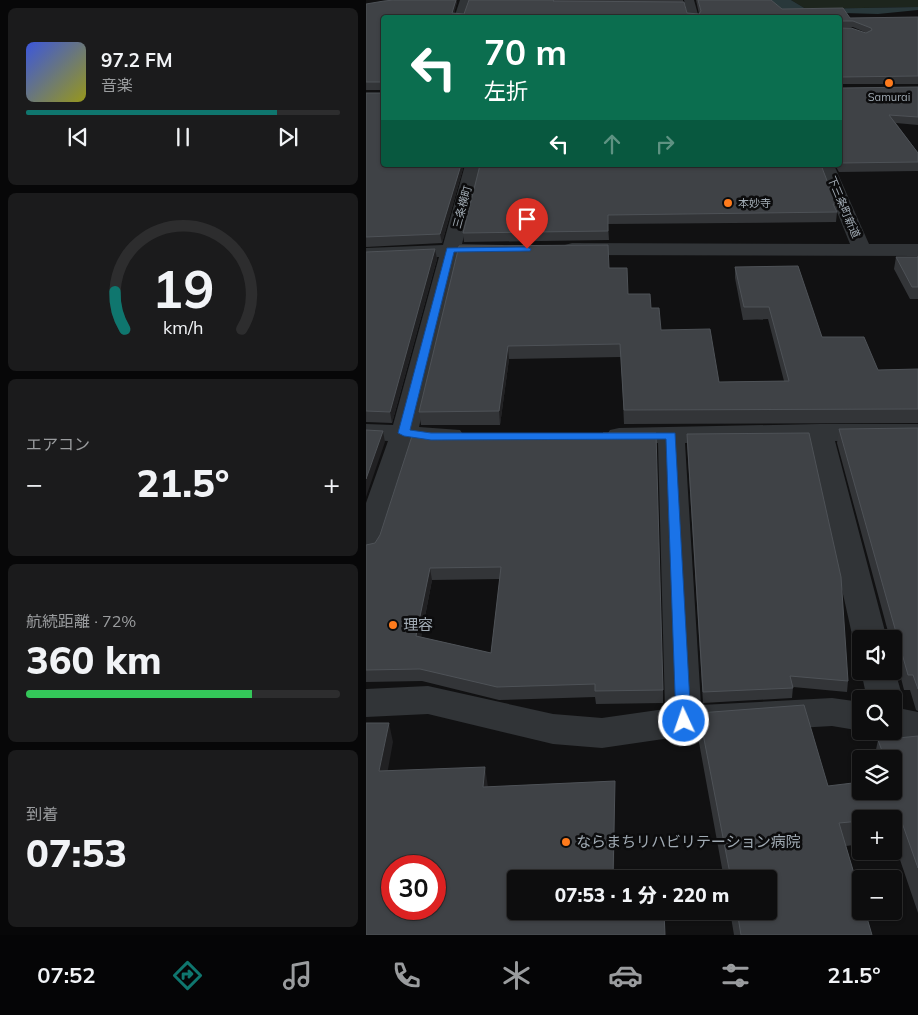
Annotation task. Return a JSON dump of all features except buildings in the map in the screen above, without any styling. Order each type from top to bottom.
[{"type":"street","points":[[460,15],[465,0]]},
{"type":"street","points":[[689,0],[693,15]]},
{"type":"street","name":"三条横町","points":[[366,546],[404,433],[472,167]]},
{"type":"street","name":"下三条町新道","points":[[827,167],[862,250]]},
{"type":"street","points":[[366,254],[518,249]]},
{"type":"street","points":[[556,249],[918,250]]},
{"type":"street","points":[[366,432],[470,436]]},
{"type":"street","points":[[820,432],[868,630]]},
{"type":"street","points":[[597,436],[918,432]]},
{"type":"street","points":[[671,435],[684,721]]},
{"type":"street","points":[[366,703],[428,700],[553,729],[602,733],[684,721],[832,712],[852,715]]},
{"type":"street","points":[[902,724],[918,727]]},
{"type":"shaded area","points":[[769,0],[791,0],[806,9],[918,7],[918,10],[878,14],[809,12],[782,10]]},
{"type":"shaded area","points":[[791,0],[918,0],[918,7],[806,9]]},
{"type":"place","name":"Samurai","points":[[889,83]]},
{"type":"place","name":"本妙寺","points":[[728,203]]},
{"type":"place","name":"理容","points":[[393,625]]},
{"type":"place","name":"ならまちリハビリテーション病院","points":[[566,842]]},
{"type":"route","points":[[527,249],[450,250],[404,433],[431,436],[671,435],[684,721]]}]
